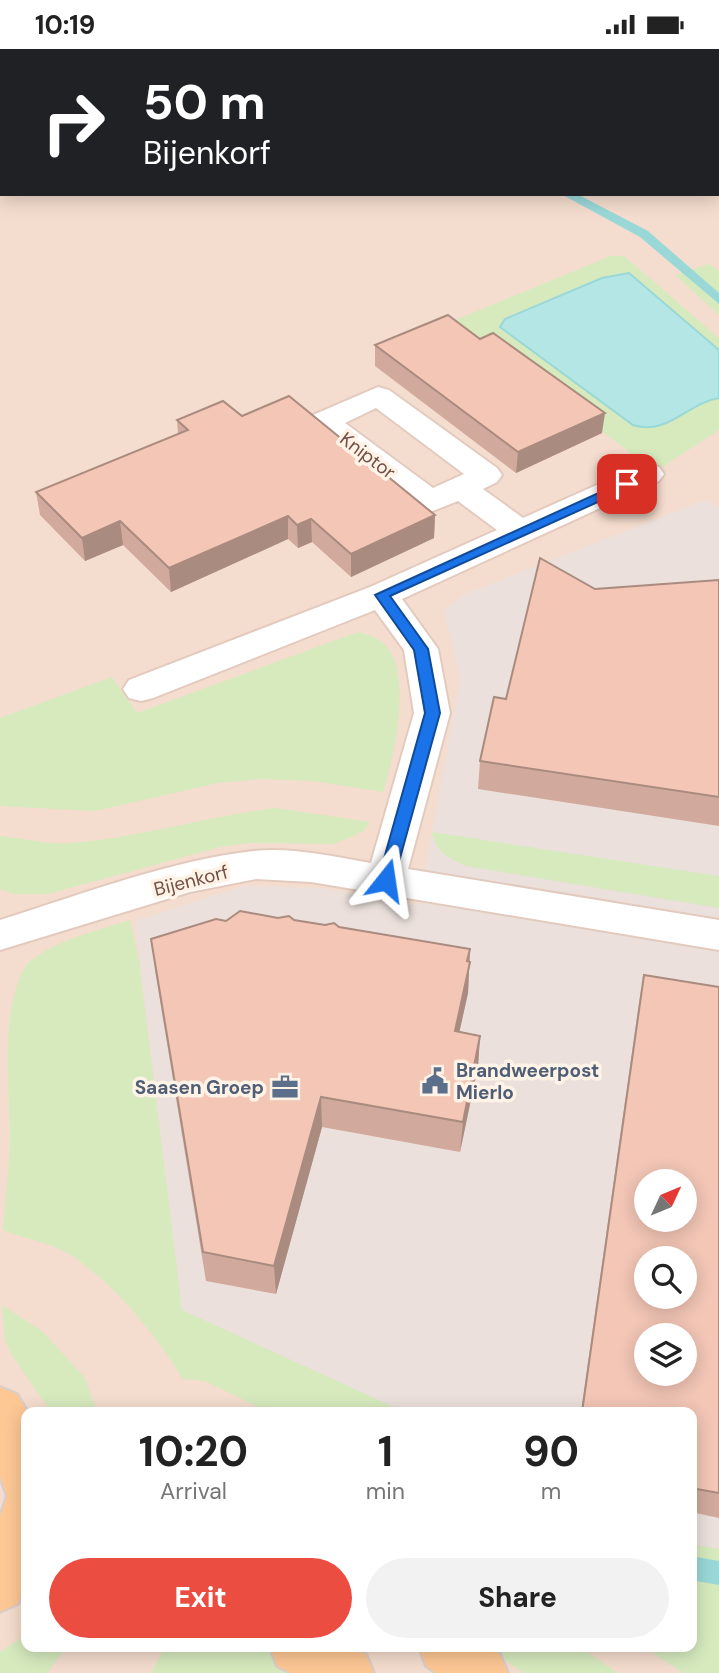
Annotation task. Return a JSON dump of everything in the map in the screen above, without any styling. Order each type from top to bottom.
[{"type":"main road","points":[[0,1410],[17,1440],[21,1454]]},
{"type":"main road","points":[[0,1585],[21,1538]]},
{"type":"main road","points":[[0,1599],[21,1596]]},
{"type":"main road","points":[[306,1652],[347,1673]]},
{"type":"main road","points":[[452,1652],[481,1673]]},
{"type":"street","name":"Kniptor","points":[[378,396],[486,475],[460,487],[430,502],[324,421],[378,396]]},
{"type":"street","points":[[141,689],[382,595],[648,474]]},
{"type":"street","points":[[460,487],[519,531]]},
{"type":"street","points":[[382,595],[421,649],[432,713],[386,880]]},
{"type":"street","name":"Bijenkorf","points":[[0,935],[190,877],[256,865],[310,868],[719,935]]},
{"type":"shaded area","points":[[0,196],[719,196],[719,1673],[0,1673]]},
{"type":"shaded area","points":[[705,500],[719,507],[719,1549],[697,1545],[697,1407],[361,1407],[182,1310],[135,921],[244,886],[320,888],[419,905],[460,679],[444,610],[463,595]]},
{"type":"green space","points":[[611,256],[624,256],[719,338],[719,430],[656,471],[634,459],[627,450],[453,321]]},
{"type":"green space","points":[[709,264],[719,271],[719,315],[675,275]]},
{"type":"green space","points":[[358,632],[370,635],[387,647],[398,677],[400,697],[396,739],[383,792],[312,781],[260,779],[218,783],[95,811],[0,806],[0,718],[112,677],[137,713]]},
{"type":"green space","points":[[276,808],[370,822],[354,836],[333,844],[250,843],[220,847],[48,894],[13,894],[0,889],[0,836],[69,843],[147,832]]},
{"type":"green space","points":[[432,832],[719,876],[719,908],[466,866],[449,857],[436,845]]},
{"type":"green space","points":[[130,920],[139,960],[182,1310],[394,1407],[258,1407],[205,1381],[183,1379],[160,1345],[106,1283],[74,1257],[59,1249],[3,1230],[10,1146],[8,1045],[13,1001],[18,981],[27,964],[76,937]]},
{"type":"green space","points":[[2,1305],[43,1332],[85,1378],[95,1407],[48,1407],[13,1357],[5,1340]]},
{"type":"green space","points":[[697,1545],[719,1549],[719,1673],[683,1673],[652,1652],[697,1652]]},
{"type":"green space","points":[[21,1638],[21,1652],[63,1652],[47,1673],[0,1673],[0,1652]]},
{"type":"green space","points":[[162,1652],[270,1652],[309,1673],[151,1673]]},
{"type":"green space","points":[[493,1652],[587,1652],[618,1673],[524,1673]]},
{"type":"water","points":[[629,273],[719,350],[719,398],[657,426],[633,425],[500,327],[505,319],[602,278]]},
{"type":"building","points":[[448,315],[480,339],[493,333],[605,413],[518,452],[375,345]]},
{"type":"building","points":[[289,396],[435,515],[351,554],[311,519],[297,525],[288,516],[169,568],[120,521],[82,538],[36,492],[188,430],[177,420],[223,401],[242,416]]},
{"type":"building","points":[[540,558],[595,589],[719,580],[719,797],[480,761],[494,697],[506,699]]},
{"type":"building","points":[[240,911],[278,918],[289,916],[294,920],[325,925],[334,923],[339,927],[470,949],[467,961],[470,962],[455,1031],[480,1036],[463,1122],[321,1097],[274,1266],[203,1252],[151,939],[216,919],[226,921]]},
{"type":"building","points":[[644,975],[719,987],[719,1493],[697,1489],[697,1407],[583,1407]]},
{"type":"waterway","points":[[571,196],[644,234],[719,300]]},
{"type":"waterway","points":[[697,1569],[719,1573]]},
{"type":"place","name":"Brandweerpost Mierlo","points":[[435,1081]]},
{"type":"place","name":"Saasen Groep","points":[[285,1087]]},
{"type":"route","points":[[386,880],[432,713],[421,649],[382,595],[627,484]]}]
